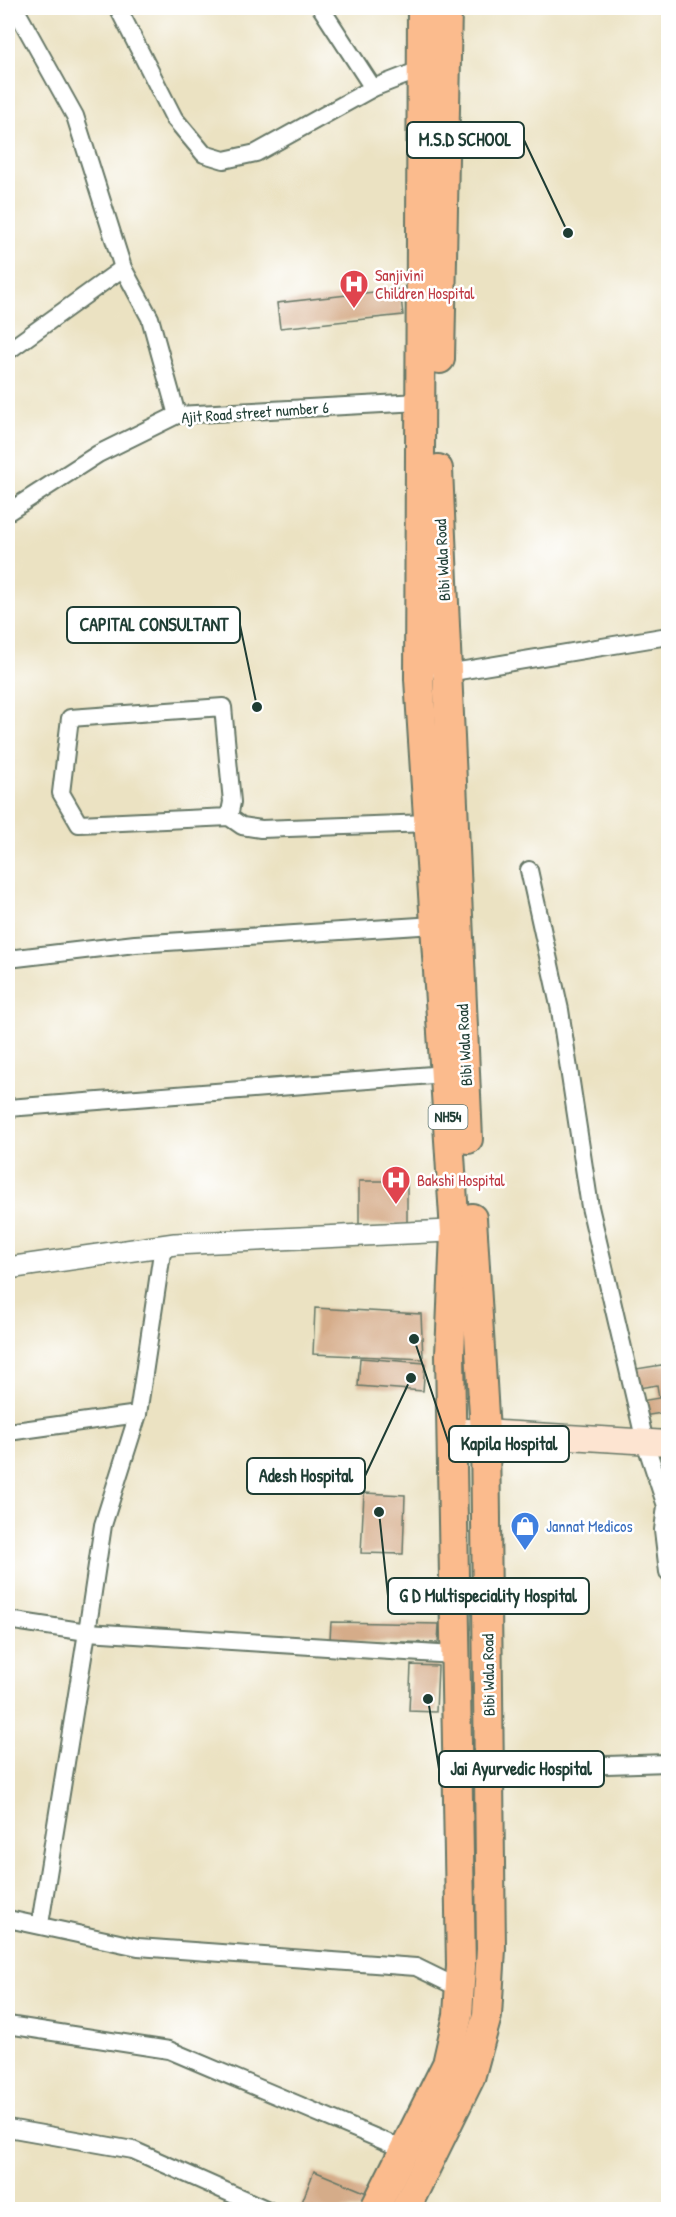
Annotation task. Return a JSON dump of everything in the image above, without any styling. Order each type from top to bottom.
[{"type":"highway","name":"NH54","points":[[375,2210],[417,2155],[447,2064],[458,2015],[459,1988],[450,1356],[464,1231],[445,1074],[419,679],[422,8]]},
{"type":"highway","name":"Bibi Wala Road","points":[[405,2210],[417,2155],[470,2078],[487,2016],[491,1949],[485,1432],[464,1231],[447,673],[438,463],[447,8]]},
{"type":"main road","points":[[451,1430],[657,1443]]},
{"type":"street","points":[[15,8],[75,117],[123,268],[150,318],[177,415]]},
{"type":"street","points":[[118,8],[174,118],[204,154],[224,160],[256,153],[373,88],[422,69]]},
{"type":"street","points":[[321,8],[373,88]]},
{"type":"street","points":[[8,351],[123,268]]},
{"type":"street","name":"Ajit Road street number 6","points":[[8,512],[98,454],[177,415],[420,402]]},
{"type":"street","points":[[419,679],[669,636]]},
{"type":"street","points":[[229,817],[232,802],[223,707],[70,718],[61,793],[79,824],[229,817],[242,826],[261,829],[429,823]]},
{"type":"street","points":[[529,870],[560,1010],[590,1207],[657,1443],[666,1506],[663,1530],[669,1572]]},
{"type":"street","points":[[8,959],[135,944],[435,925]]},
{"type":"street","points":[[8,1108],[445,1074]]},
{"type":"street","points":[[8,1268],[162,1246],[464,1231]]},
{"type":"street","points":[[40,1924],[103,1525],[138,1414],[162,1246]]},
{"type":"street","points":[[8,1432],[138,1414]]},
{"type":"street","points":[[8,1620],[87,1632],[454,1655]]},
{"type":"street","points":[[489,1769],[669,1764]]},
{"type":"street","points":[[8,1919],[40,1924],[138,1947],[416,1967],[459,1988]]},
{"type":"street","points":[[8,2025],[169,2050],[417,2155]]},
{"type":"street","points":[[8,2128],[134,2150],[268,2210]]},
{"type":"building","points":[[400,289],[403,315],[280,328],[277,303]]},
{"type":"building","points":[[668,848],[668,872],[666,865]]},
{"type":"building","points":[[359,1181],[407,1181],[407,1224],[359,1224]]},
{"type":"building","points":[[315,1308],[421,1314],[423,1359],[313,1354]]},
{"type":"building","points":[[360,1358],[425,1363],[423,1391],[358,1386]]},
{"type":"building","points":[[668,1364],[668,1412],[643,1416],[641,1401],[659,1398],[657,1385],[639,1388],[636,1369]]},
{"type":"building","points":[[364,1493],[405,1495],[403,1554],[361,1553]]},
{"type":"building","points":[[331,1622],[439,1624],[438,1643],[330,1640]]},
{"type":"building","points":[[411,1665],[438,1666],[436,1712],[409,1711]]},
{"type":"building","points":[[314,2171],[367,2193],[360,2210],[299,2210]]},
{"type":"place","name":"M.S.D SCHOOL","points":[[568,233]]},
{"type":"place","name":"Sanjivini Children Hospital","points":[[354,310]]},
{"type":"place","name":"CAPITAL CONSULTANT","points":[[257,707]]},
{"type":"place","name":"Bakshi Hospital","points":[[396,1206]]},
{"type":"place","name":"Kapila Hospital","points":[[414,1339]]},
{"type":"place","name":"Adesh Hospital","points":[[411,1378]]},
{"type":"place","name":"G D Multispeciality Hospital","points":[[379,1512]]},
{"type":"place","name":"Jannat Medicos","points":[[525,1552]]},
{"type":"place","name":"Jai Ayurvedic Hospital","points":[[428,1699]]}]
